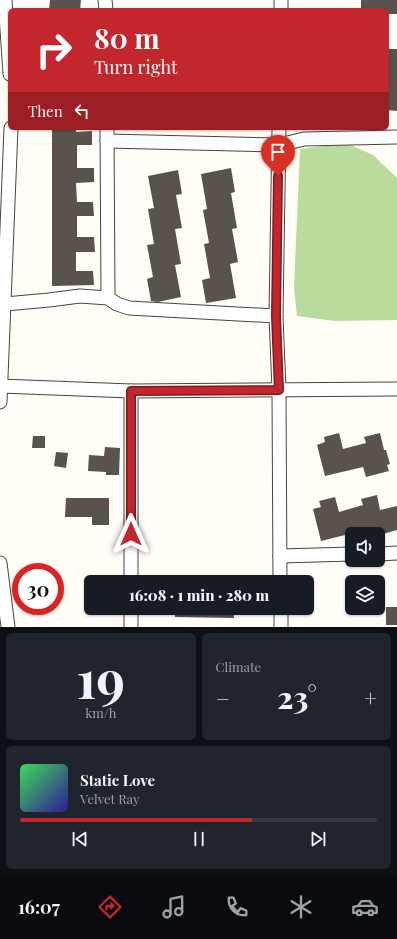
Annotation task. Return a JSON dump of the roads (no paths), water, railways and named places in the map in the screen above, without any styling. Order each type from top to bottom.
[{"type":"street","points":[[5,0],[8,44]]},
{"type":"street","points":[[0,402],[11,130]]},
{"type":"street","points":[[107,130],[108,298]]},
{"type":"street","points":[[279,130],[276,316],[279,390],[280,575]]},
{"type":"street","points":[[107,141],[279,144],[304,139],[397,138]]},
{"type":"street","points":[[5,304],[80,296],[108,298],[117,304],[129,308],[276,316]]},
{"type":"street","points":[[0,386],[131,391],[397,389]]},
{"type":"street","points":[[131,391],[131,575]]},
{"type":"street","points":[[385,554],[397,553]]},
{"type":"street","points":[[280,556],[345,554]]},
{"type":"street","points":[[0,563],[8,627]]},
{"type":"street","points":[[131,615],[131,627]]},
{"type":"street","points":[[281,615],[281,627]]}]
